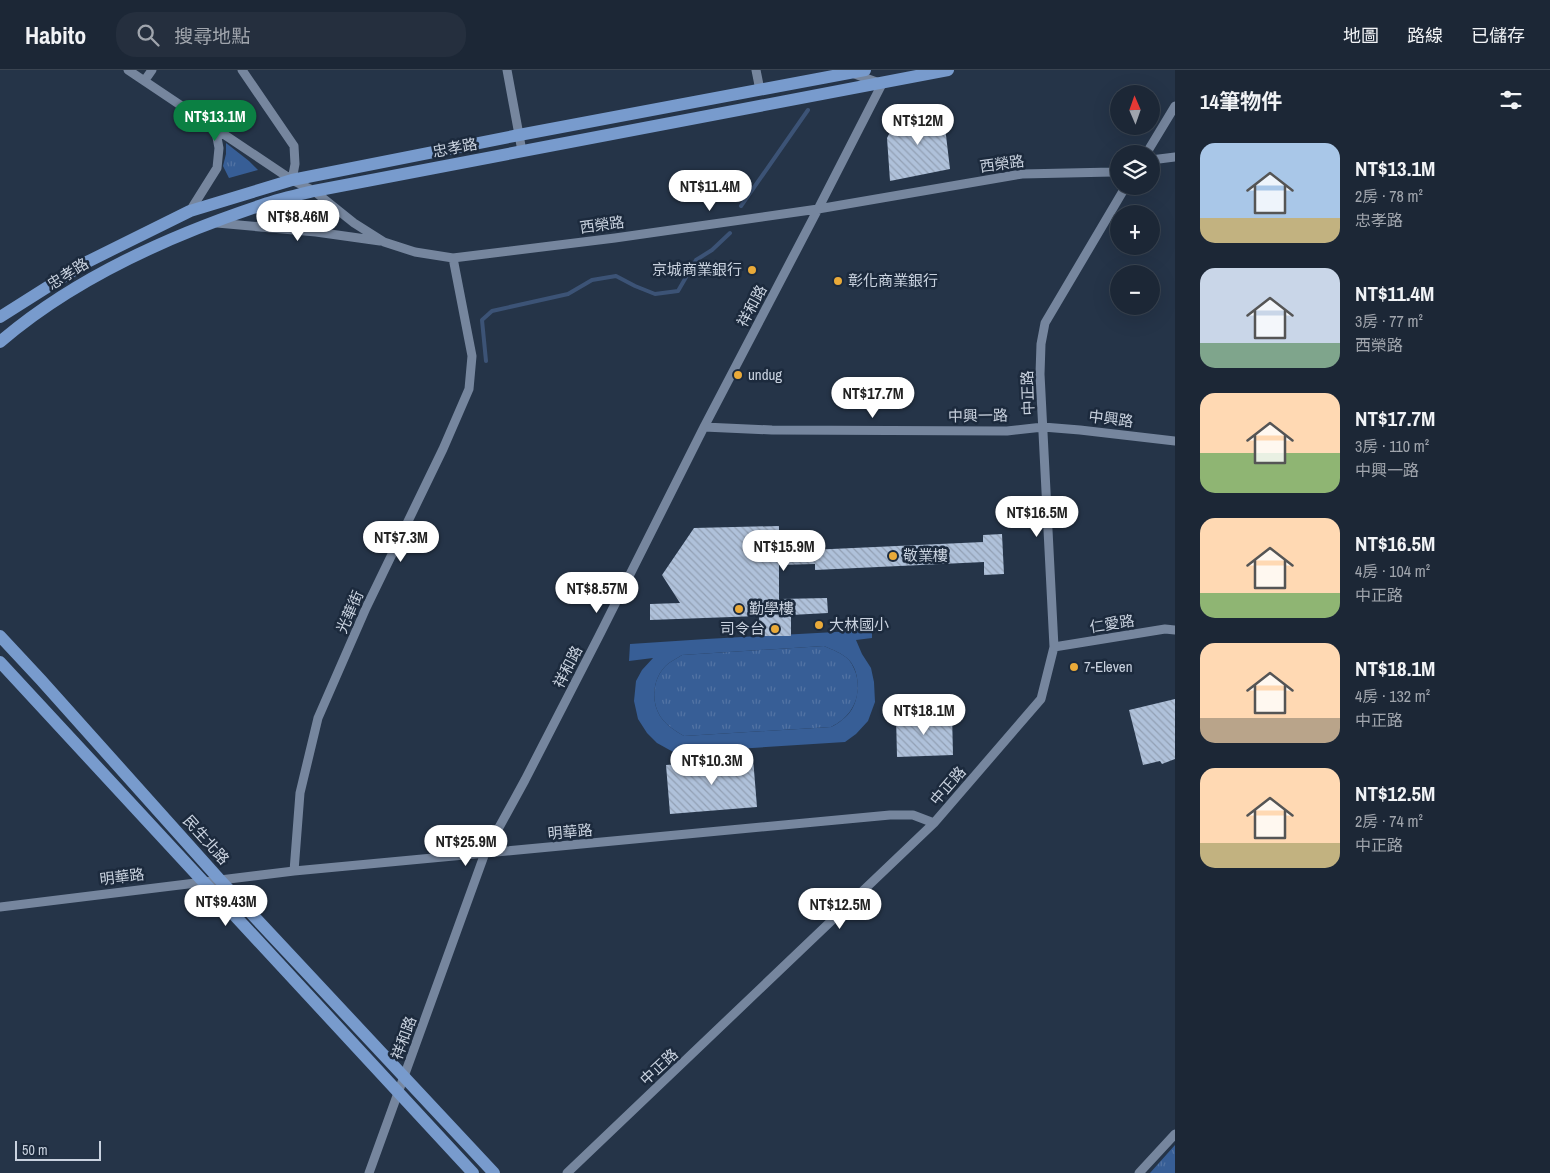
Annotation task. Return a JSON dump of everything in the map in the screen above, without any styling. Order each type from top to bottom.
[{"type":"main road","name":"忠孝路","points":[[0,317],[87,262],[190,212],[292,180],[865,70]]},
{"type":"main road","name":"忠孝路","points":[[0,342],[54,302],[103,272],[148,250],[263,204],[314,191],[948,70]]},
{"type":"main road","name":"民生北路","points":[[0,636],[220,880],[494,1173]]},
{"type":"main road","name":"民生北路","points":[[0,662],[473,1173]]},
{"type":"street","name":"西榮路","points":[[128,70],[292,180],[314,191],[354,222],[384,242],[415,252],[453,258],[818,209],[1022,174],[1110,172]]},
{"type":"street","points":[[145,80],[152,70]]},
{"type":"street","points":[[242,70],[294,146],[295,164],[292,180]]},
{"type":"street","points":[[507,70],[522,152]]},
{"type":"street","points":[[756,70],[760,90]]},
{"type":"street","points":[[852,71],[882,84]]},
{"type":"street","name":"祥和路","points":[[369,1173],[485,853],[600,636],[704,427],[882,84]]},
{"type":"street","points":[[1151,145],[1175,106]]},
{"type":"street","points":[[190,212],[217,168],[220,148],[215,127]]},
{"type":"street","points":[[1160,159],[1175,157]]},
{"type":"street","name":"中正路","points":[[567,1173],[934,823],[1041,699],[1054,647],[1040,351],[1045,323],[1121,195]]},
{"type":"street","points":[[214,223],[316,232],[384,242]]},
{"type":"street","name":"光華街","points":[[294,871],[300,793],[318,718],[366,608],[443,450],[469,389],[472,356],[453,258]]},
{"type":"street","name":"中興一路","points":[[704,427],[772,430],[1007,431],[1043,427]]},
{"type":"street","name":"中興路","points":[[1043,427],[1175,441]]},
{"type":"street","name":"仁愛路","points":[[1054,647],[1165,629],[1175,630]]},
{"type":"street","name":"明華路","points":[[0,906],[294,871],[890,815],[913,815],[934,823]]},
{"type":"street","points":[[1139,1173],[1175,1134]]},
{"type":"green space","points":[[226,143],[258,170],[229,178],[223,166]]},
{"type":"green space","points":[[301,203],[328,224],[257,218]]},
{"type":"green space","points":[[872,630],[872,638],[856,640],[871,668],[874,682],[875,702],[868,721],[856,734],[845,742],[675,753],[657,743],[647,733],[638,719],[634,701],[636,681],[642,670],[653,658],[629,661],[630,644]],"holes":[[[824,646],[849,660],[853,665],[858,684],[855,703],[852,709],[843,720],[831,727],[684,736],[665,722],[657,710],[654,695],[659,674],[669,663],[682,655]]]},
{"type":"green space","points":[[824,646],[849,660],[856,673],[858,686],[856,701],[853,707],[844,719],[831,727],[684,736],[665,722],[657,710],[654,695],[659,674],[669,663],[682,655]]},
{"type":"green space","points":[[1175,1145],[1175,1173],[1150,1173]]},
{"type":"building","points":[[943,110],[950,169],[890,181],[887,138],[898,117]]},
{"type":"building","points":[[779,526],[779,530],[809,530],[810,550],[983,542],[983,535],[1002,534],[1004,574],[984,575],[984,562],[815,570],[815,564],[779,565],[779,599],[827,598],[828,613],[791,615],[791,636],[759,636],[759,616],[650,620],[650,604],[680,603],[662,575],[694,528]]},
{"type":"building","points":[[1175,699],[1175,759],[1162,764],[1160,761],[1143,765],[1129,710]]},
{"type":"building","points":[[952,714],[953,755],[897,757],[896,716]]},
{"type":"building","points":[[753,758],[757,807],[670,814],[666,765]]},
{"type":"waterway","points":[[741,206],[808,110]]},
{"type":"waterway","points":[[486,361],[482,320],[492,311],[568,294],[592,280],[616,276],[655,294],[678,291],[696,260],[712,250],[730,233]]},
{"type":"place","name":"京城商業銀行","points":[[752,270]]},
{"type":"place","name":"彰化商業銀行","points":[[838,281]]},
{"type":"place","name":"undug","points":[[738,375]]},
{"type":"place","name":"敬業樓","points":[[893,556]]},
{"type":"place","name":"勤學樓","points":[[739,609]]},
{"type":"place","name":"大林國小","points":[[819,625]]},
{"type":"place","name":"司令台","points":[[775,629]]},
{"type":"place","name":"7-Eleven","points":[[1074,667]]}]
